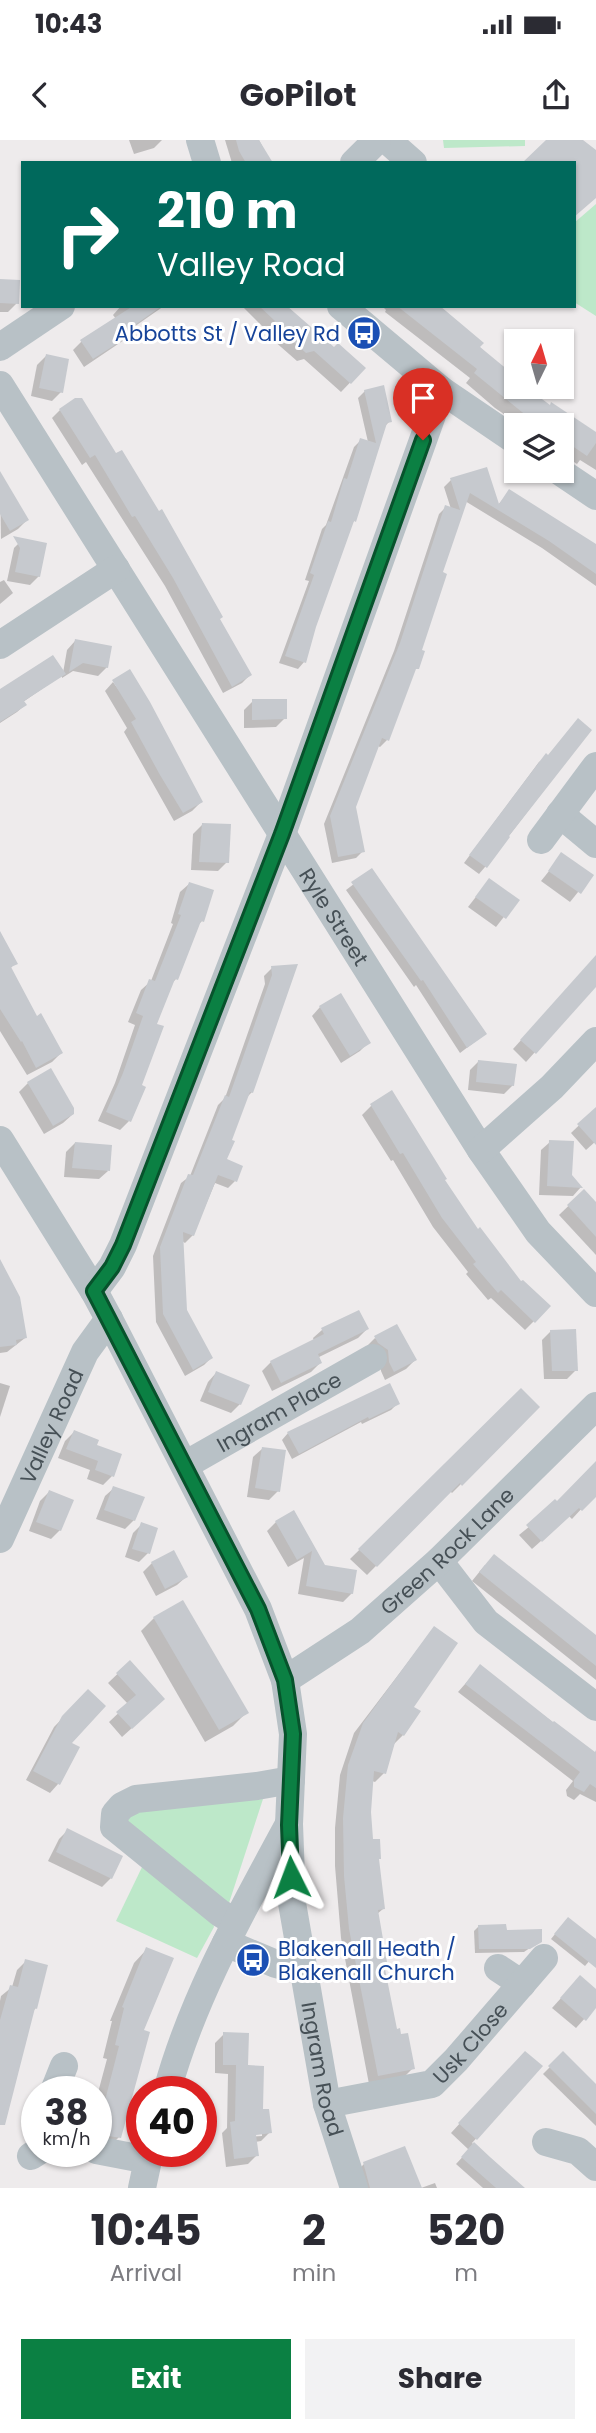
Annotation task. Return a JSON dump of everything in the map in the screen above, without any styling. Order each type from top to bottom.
[{"type":"street","points":[[200,140],[206,161]]},
{"type":"street","points":[[356,161],[377,140]]},
{"type":"street","points":[[387,140],[411,161]]},
{"type":"street","points":[[0,348],[58,308]]},
{"type":"street","points":[[343,308],[441,390],[504,433]]},
{"type":"street","name":"Ryle Street","points":[[0,385],[481,1150],[538,1232],[596,1293]]},
{"type":"street","points":[[94,1291],[112,1267],[123,1245],[282,834],[441,390]]},
{"type":"street","points":[[574,481],[596,496]]},
{"type":"street","points":[[0,645],[116,569]]},
{"type":"street","points":[[541,840],[596,766]]},
{"type":"street","points":[[560,814],[596,844]]},
{"type":"street","points":[[481,1150],[552,1087],[596,1041]]},
{"type":"street","name":"Ingram Road","points":[[0,1140],[109,1319],[258,1609],[285,1680],[293,1734],[289,1825],[292,1903],[327,2104],[354,2188]]},
{"type":"street","name":"Valley Road","points":[[0,1539],[85,1352],[109,1319]]},
{"type":"street","name":"Ingram Place","points":[[185,1465],[373,1358]]},
{"type":"street","name":"Green Rock Lane","points":[[285,1680],[360,1631],[439,1560],[596,1406]]},
{"type":"street","points":[[439,1560],[486,1622],[596,1707]]},
{"type":"street","points":[[291,1780],[136,1799],[122,1806],[115,1814],[114,1827],[235,1924],[276,1964],[302,1971]]},
{"type":"street","points":[[171,2076],[196,2002],[289,1825]]},
{"type":"street","points":[[235,1924],[273,1901],[292,1903]]},
{"type":"street","name":"Usk Close","points":[[327,2104],[432,2084],[544,1958]]},
{"type":"street","name":"Usk Close","points":[[498,1968],[522,1984]]},
{"type":"street","points":[[547,2142],[578,2151],[596,2167]]},
{"type":"street","points":[[142,2188],[146,2167]]},
{"type":"green space","points":[[443,140],[525,140],[525,146],[444,148]]},
{"type":"green space","points":[[596,204],[596,316],[576,303],[576,221]]},
{"type":"green space","points":[[263,1799],[228,1906],[127,1826],[128,1816],[138,1807]]},
{"type":"green space","points":[[144,1863],[211,1916],[214,1927],[197,1958],[116,1921]]},
{"type":"building","points":[[236,140],[259,140],[272,161],[245,161]]},
{"type":"building","points":[[546,140],[583,140],[596,150],[596,198],[576,215],[576,161],[524,161]]},
{"type":"building","points":[[0,279],[20,280],[19,304],[0,303]]},
{"type":"building","points":[[130,308],[159,308],[132,327],[135,332],[93,359],[80,340]]},
{"type":"building","points":[[261,308],[289,308],[334,347],[338,343],[366,368],[351,384],[314,351],[306,353],[273,323],[275,321]]},
{"type":"building","points":[[400,308],[442,308],[484,343],[480,347],[504,367],[504,397],[474,373],[477,369]]},
{"type":"building","points":[[46,354],[69,359],[63,393],[39,388]]},
{"type":"building","points":[[384,385],[392,422],[387,423],[356,522],[354,521],[316,627],[306,663],[285,656],[314,575],[310,573],[360,438],[376,443],[364,390]]},
{"type":"building","points":[[75,398],[82,398],[116,453],[122,450],[159,511],[162,509],[223,617],[220,619],[252,675],[232,687],[173,578],[135,516],[132,517],[95,455],[90,458],[59,409]]},
{"type":"building","points":[[506,399],[542,399],[568,413],[523,413]]},
{"type":"building","points":[[574,417],[596,432],[596,443],[587,456],[574,447]]},
{"type":"building","points":[[487,467],[499,504],[509,489],[596,544],[596,574],[549,541],[470,493],[443,572],[447,574],[422,650],[425,651],[419,669],[416,669],[389,741],[382,738],[356,807],[365,852],[338,857],[330,816],[400,643],[445,505],[460,510],[450,478]]},
{"type":"building","points":[[0,471],[29,520],[10,531],[0,514]]},
{"type":"building","points":[[13,536],[47,543],[40,577],[15,572],[20,548]]},
{"type":"building","points":[[75,639],[112,646],[108,668],[83,663],[69,672]]},
{"type":"building","points":[[53,655],[66,674],[24,701],[27,705],[0,722],[0,689]]},
{"type":"building","points":[[130,669],[203,802],[183,813],[131,722],[136,719],[112,680]]},
{"type":"building","points":[[252,699],[287,699],[287,719],[252,720]]},
{"type":"building","points":[[578,718],[592,730],[487,868],[469,855],[546,753],[548,755]]},
{"type":"building","points":[[202,823],[231,824],[229,863],[199,862]]},
{"type":"building","points":[[561,852],[594,875],[581,894],[548,871]]},
{"type":"building","points":[[372,868],[487,1034],[467,1048],[423,980],[421,981],[351,882]]},
{"type":"building","points":[[489,878],[520,900],[506,919],[475,897]]},
{"type":"building","points":[[189,882],[214,890],[204,922],[201,921],[157,1024],[164,1026],[142,1085],[146,1087],[131,1122],[106,1112],[143,1016],[136,1013],[149,979],[155,981],[181,915],[178,914]]},
{"type":"building","points":[[0,931],[18,964],[11,967],[37,1016],[41,1013],[63,1053],[36,1068],[22,1041],[0,1009]]},
{"type":"building","points":[[596,955],[596,987],[536,1054],[520,1040]]},
{"type":"building","points":[[298,964],[253,1093],[250,1092],[232,1140],[235,1141],[227,1159],[243,1166],[237,1182],[218,1175],[194,1236],[183,1232],[187,1310],[213,1358],[193,1370],[163,1314],[160,1247],[188,1174],[193,1175],[225,1095],[229,1097],[272,975],[271,966]]},
{"type":"building","points":[[341,993],[371,1043],[350,1056],[319,1006]]},
{"type":"building","points":[[478,1060],[517,1064],[514,1086],[476,1082]]},
{"type":"building","points":[[51,1068],[74,1108],[74,1114],[53,1126],[27,1082]]},
{"type":"building","points":[[392,1090],[447,1179],[445,1180],[478,1229],[480,1227],[521,1281],[551,1306],[535,1323],[501,1290],[498,1293],[473,1264],[476,1262],[442,1218],[403,1153],[400,1154],[370,1104]]},
{"type":"building","points":[[596,1107],[596,1145],[577,1124]]},
{"type":"building","points":[[549,1140],[574,1141],[572,1175],[583,1188],[547,1186]]},
{"type":"building","points":[[75,1142],[112,1145],[110,1171],[72,1168]]},
{"type":"building","points":[[584,1189],[596,1202],[596,1237],[567,1205]]},
{"type":"building","points":[[0,1259],[20,1297],[27,1338],[16,1340],[17,1345],[0,1347]]},
{"type":"building","points":[[359,1310],[369,1329],[318,1354],[322,1363],[281,1383],[270,1361],[324,1334],[321,1328]]},
{"type":"building","points":[[397,1324],[417,1360],[394,1372],[389,1362],[388,1350],[378,1343],[374,1336]]},
{"type":"building","points":[[576,1329],[578,1371],[552,1371],[550,1330]]},
{"type":"building","points":[[216,1371],[250,1385],[241,1405],[208,1392]]},
{"type":"building","points":[[390,1383],[400,1404],[369,1419],[368,1417],[299,1454],[287,1432]]},
{"type":"building","points":[[521,1388],[540,1407],[377,1567],[358,1549]]},
{"type":"building","points":[[74,1430],[99,1440],[97,1445],[122,1454],[114,1477],[95,1470],[98,1461],[66,1449]]},
{"type":"building","points":[[262,1447],[286,1450],[280,1492],[255,1488]]},
{"type":"building","points":[[596,1461],[596,1497],[582,1511],[579,1508],[542,1542],[526,1525],[555,1499],[557,1501]]},
{"type":"building","points":[[113,1486],[145,1497],[135,1521],[104,1510]]},
{"type":"building","points":[[49,1490],[74,1500],[61,1531],[36,1522]]},
{"type":"building","points":[[294,1510],[325,1565],[357,1570],[353,1594],[306,1586],[312,1551],[297,1560],[275,1521]]},
{"type":"building","points":[[141,1522],[158,1528],[150,1554],[132,1549]]},
{"type":"building","points":[[174,1550],[188,1577],[165,1589],[151,1562]]},
{"type":"building","points":[[494,1554],[596,1635],[596,1666],[479,1572]]},
{"type":"building","points":[[183,1600],[249,1713],[219,1730],[153,1617]]},
{"type":"building","points":[[434,1626],[458,1643],[414,1707],[421,1711],[404,1736],[398,1732],[386,1774],[374,1771],[371,1812],[373,1839],[380,1839],[379,1859],[385,1909],[378,1910],[388,1968],[385,1969],[397,2029],[400,2028],[401,2034],[408,2033],[415,2069],[378,2076],[349,1929],[344,1876],[343,1818],[348,1765],[363,1723]]},
{"type":"building","points":[[130,1660],[165,1699],[132,1729],[116,1712],[136,1695],[116,1673]]},
{"type":"building","points":[[480,1664],[553,1722],[595,1752],[596,1750],[596,1788],[590,1784],[584,1792],[574,1787],[574,1780],[580,1772],[465,1684]]},
{"type":"building","points":[[88,1689],[106,1706],[72,1743],[80,1747],[60,1785],[33,1771],[62,1716]]},
{"type":"building","points":[[67,1828],[123,1856],[112,1879],[56,1852]]},
{"type":"building","points":[[568,1917],[596,1939],[596,1968],[554,1934]]},
{"type":"building","points":[[506,1924],[507,1930],[542,1929],[542,1942],[530,1949],[479,1949],[478,1925]]},
{"type":"building","points":[[146,1947],[174,1958],[144,2030],[150,2032],[138,2076],[126,2076],[126,2120],[121,2138],[112,2137],[111,2076],[119,2046],[115,2045],[124,2008],[122,2007]]},
{"type":"building","points":[[25,1959],[48,1965],[5,2125],[0,2125],[0,2020],[10,1985],[18,1987]]},
{"type":"building","points":[[580,1975],[596,1989],[596,2008],[586,2021],[560,1998]]},
{"type":"building","points":[[223,2032],[249,2033],[248,2065],[264,2066],[263,2109],[269,2109],[272,2133],[256,2135],[259,2156],[234,2159],[230,2122],[235,2121],[236,2065],[223,2065]]},
{"type":"building","points":[[525,2051],[543,2066],[477,2140],[458,2123]]},
{"type":"building","points":[[563,2051],[596,2084],[596,2114],[548,2066]]},
{"type":"building","points":[[474,2142],[525,2188],[496,2188],[461,2157]]},
{"type":"building","points":[[405,2146],[422,2188],[370,2188],[363,2162]]},
{"type":"place","name":"Abbotts St / Valley Rd","points":[[364,333]]},
{"type":"place","name":"Blakenall Heath / Blakenall Church","points":[[253,1960]]},
{"type":"route","points":[[291,1877],[289,1825],[293,1734],[285,1680],[258,1609],[94,1291],[112,1267],[123,1245],[282,834],[423,440]]}]
